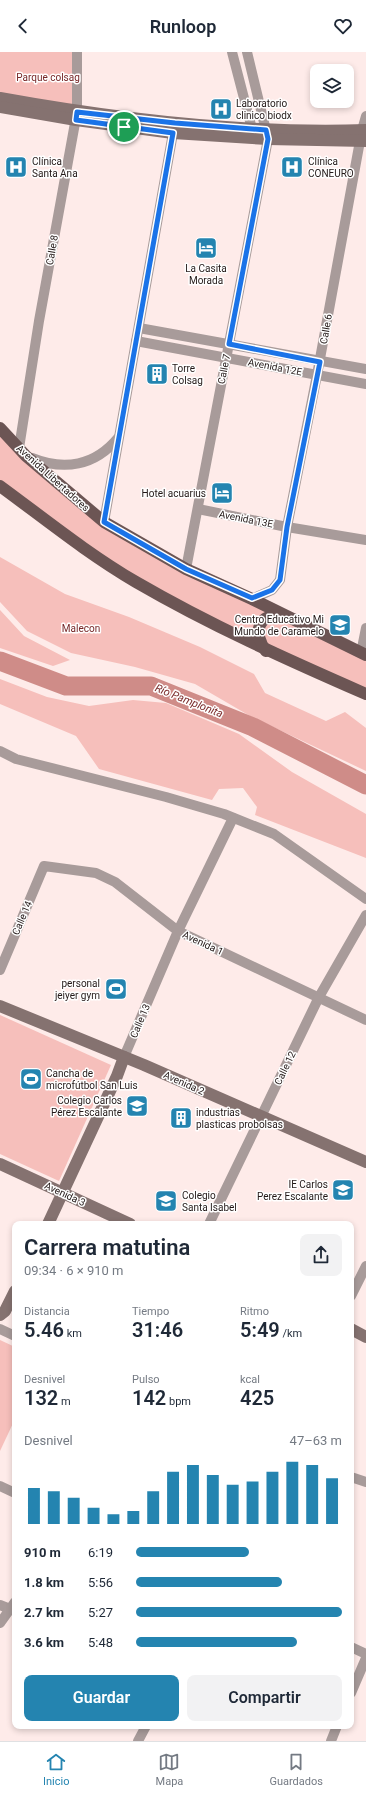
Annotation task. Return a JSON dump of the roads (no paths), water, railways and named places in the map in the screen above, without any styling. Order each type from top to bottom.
[{"type":"main road","name":"Avenida Libertadores","points":[[0,428],[23,452],[104,522],[186,569],[252,598],[284,616],[364,654]]},
{"type":"main road","points":[[0,486],[73,541],[136,582],[266,651],[366,694]]},
{"type":"main road","points":[[266,651],[258,636],[259,627],[264,619],[274,614],[284,616]]},
{"type":"street","name":"Calle 8","points":[[23,452],[39,321],[76,116],[77,52]]},
{"type":"street","points":[[232,52],[252,129]]},
{"type":"street","name":"Calle 7","points":[[186,569],[267,134],[248,52]]},
{"type":"street","points":[[0,98],[76,116],[173,133],[363,135]]},
{"type":"street","points":[[0,107],[76,116],[252,129],[267,134]]},
{"type":"street","name":"Calle 6","points":[[252,598],[272,590],[280,580],[287,527],[318,376],[366,116]]},
{"type":"street","points":[[104,522],[173,133]]},
{"type":"street","name":"Avenida 12E","points":[[138,328],[320,362],[366,369]]},
{"type":"street","name":"Avenida 12E","points":[[136,341],[366,384]]},
{"type":"street","points":[[23,452],[45,463],[68,466],[91,460],[110,448],[119,437]]},
{"type":"street","name":"Avenida 13E","points":[[198,509],[287,527],[366,540]]},
{"type":"street","points":[[364,654],[366,628]]},
{"type":"street","points":[[0,751],[16,758],[166,797],[233,818],[274,834],[366,898]]},
{"type":"street","name":"Calle 13","points":[[49,1221],[117,1076],[178,931],[233,818]]},
{"type":"street","name":"Avenida 1","points":[[44,866],[96,873],[115,882],[178,931],[366,1020]]},
{"type":"street","name":"Calle 14","points":[[0,970],[44,866]]},
{"type":"street","name":"Calle 12","points":[[210,1221],[319,997],[366,915]]},
{"type":"street","name":"Avenida 2","points":[[0,1006],[124,1057],[366,1162]]},
{"type":"street","name":"Avenida 3","points":[[0,1164],[124,1221]]},
{"type":"street","points":[[354,1290],[366,1266]]},
{"type":"street","points":[[0,1315],[5,1311],[12,1297]]},
{"type":"street","points":[[0,1329],[12,1335]]},
{"type":"street","points":[[354,1331],[366,1337]]},
{"type":"street","points":[[354,1478],[366,1482]]},
{"type":"street","points":[[0,1486],[12,1492]]},
{"type":"street","points":[[0,1605],[12,1608]]},
{"type":"street","points":[[0,1623],[12,1610]]},
{"type":"street","points":[[354,1649],[366,1654]]},
{"type":"street","points":[[354,1686],[366,1658]]},
{"type":"street","points":[[138,1741],[144,1729]]},
{"type":"street","points":[[330,1741],[336,1729]]},
{"type":"waterway","name":"Río Pamplonita","points":[[0,661],[66,686],[151,686],[253,727],[366,785]]},
{"type":"place","name":"Laboratorio clinico biodx","points":[[221,109]]},
{"type":"place","name":"Clínica Santa Ana","points":[[16,167]]},
{"type":"place","name":"Clínica CONEURO","points":[[292,167]]},
{"type":"place","name":"La Casita Morada","points":[[206,248]]},
{"type":"place","name":"Torre Colsag","points":[[157,374]]},
{"type":"place","name":"Hotel acuarius","points":[[222,493]]},
{"type":"place","name":"Centro Educativo Mi Mundo de Caramelo","points":[[340,625]]},
{"type":"place","name":"personal jeiyer gym","points":[[116,989]]},
{"type":"place","name":"Cancha de microfútbol San Luis","points":[[31,1079]]},
{"type":"place","name":"Colegio Carlos Pérez Escalante","points":[[137,1106]]},
{"type":"place","name":"industrias plasticas probolsas","points":[[181,1118]]},
{"type":"place","name":"IE Carlos Perez Escalante","points":[[343,1190]]},
{"type":"place","name":"Colegio Santa Isabel","points":[[166,1201]]},
{"type":"park label","name":"Parque colsag","points":[[48,77]]},
{"type":"park label","name":"Malecon","points":[[81,628]]}]
